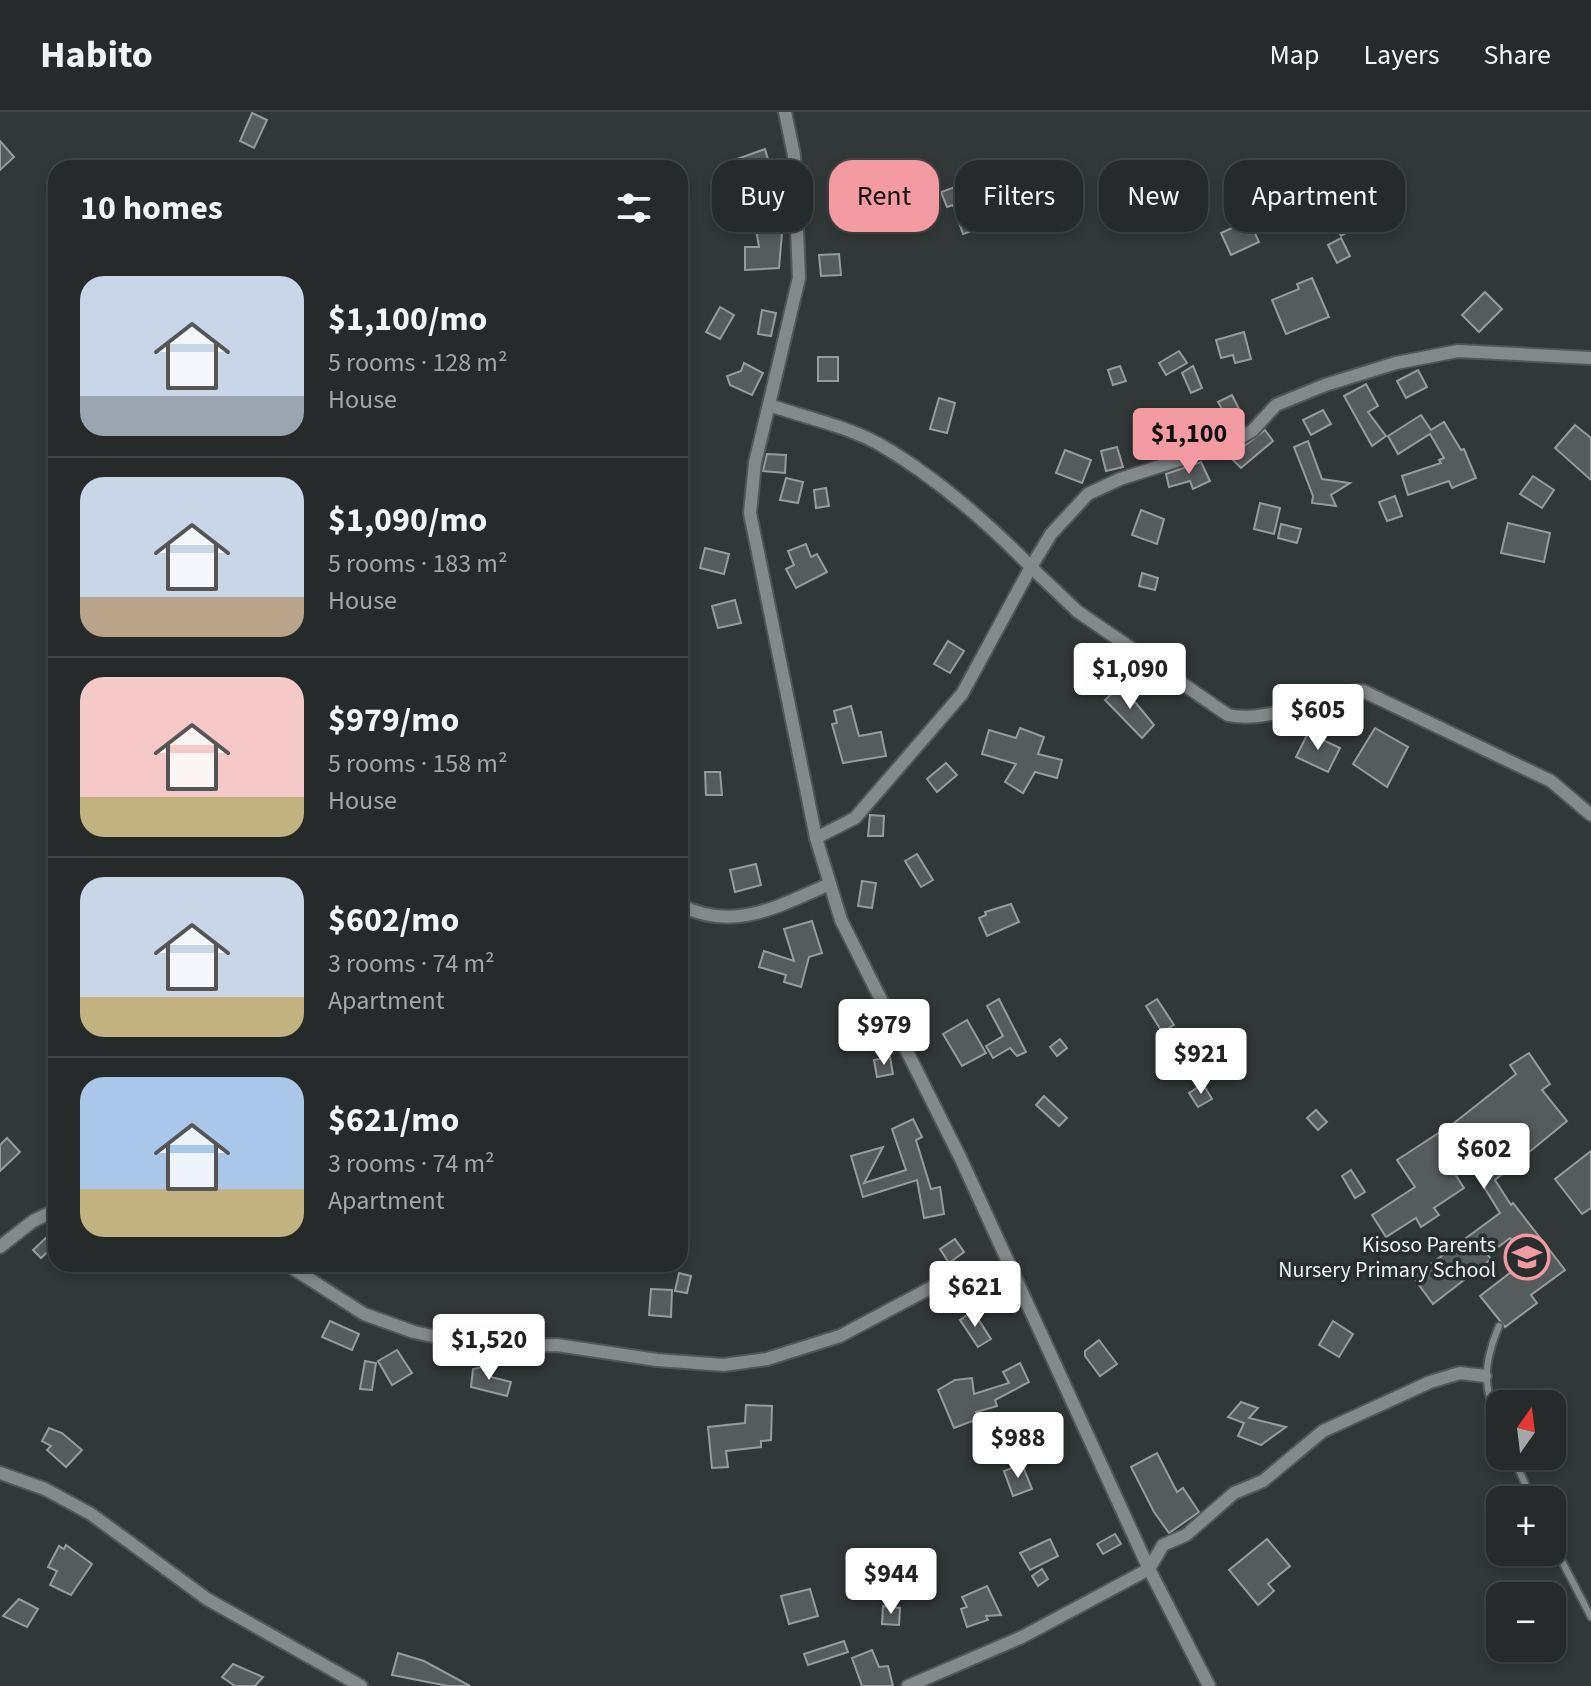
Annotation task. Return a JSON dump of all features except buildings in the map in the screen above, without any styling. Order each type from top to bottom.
[{"type":"street","points":[[785,112],[794,155],[799,278],[755,463],[750,513],[816,838],[841,920],[907,1049],[1149,1569],[1209,1686]]},
{"type":"street","points":[[816,838],[855,818],[962,694],[1051,534],[1088,494],[1120,479],[1229,444],[1252,431],[1276,405],[1325,385],[1396,363],[1458,351],[1591,358]]},
{"type":"street","points":[[769,405],[877,443],[945,488],[989,523],[1077,611],[1228,715],[1244,719],[1349,691],[1363,691],[1551,781],[1591,815]]},
{"type":"street","points":[[688,909],[751,918],[830,884]]},
{"type":"street","points":[[0,1247],[33,1221],[48,1214]]},
{"type":"street","points":[[298,1272],[364,1314],[414,1332],[483,1347],[557,1345],[657,1360],[724,1365],[767,1359],[840,1336],[955,1275],[1000,1271],[1014,1276]]},
{"type":"street","points":[[908,1686],[1009,1643],[1149,1569],[1163,1545],[1186,1535],[1234,1493],[1263,1481],[1323,1431],[1430,1382],[1460,1373],[1485,1376]]},
{"type":"street","points":[[0,1473],[45,1489],[91,1514],[207,1599],[361,1686]]},
{"type":"lane","points":[[1486,1390],[1489,1350],[1499,1326]]},
{"type":"lane","points":[[1564,1566],[1591,1617]]},
{"type":"place","name":"Kisoso Parents Nursery Primary School","points":[[1527,1257]]}]
